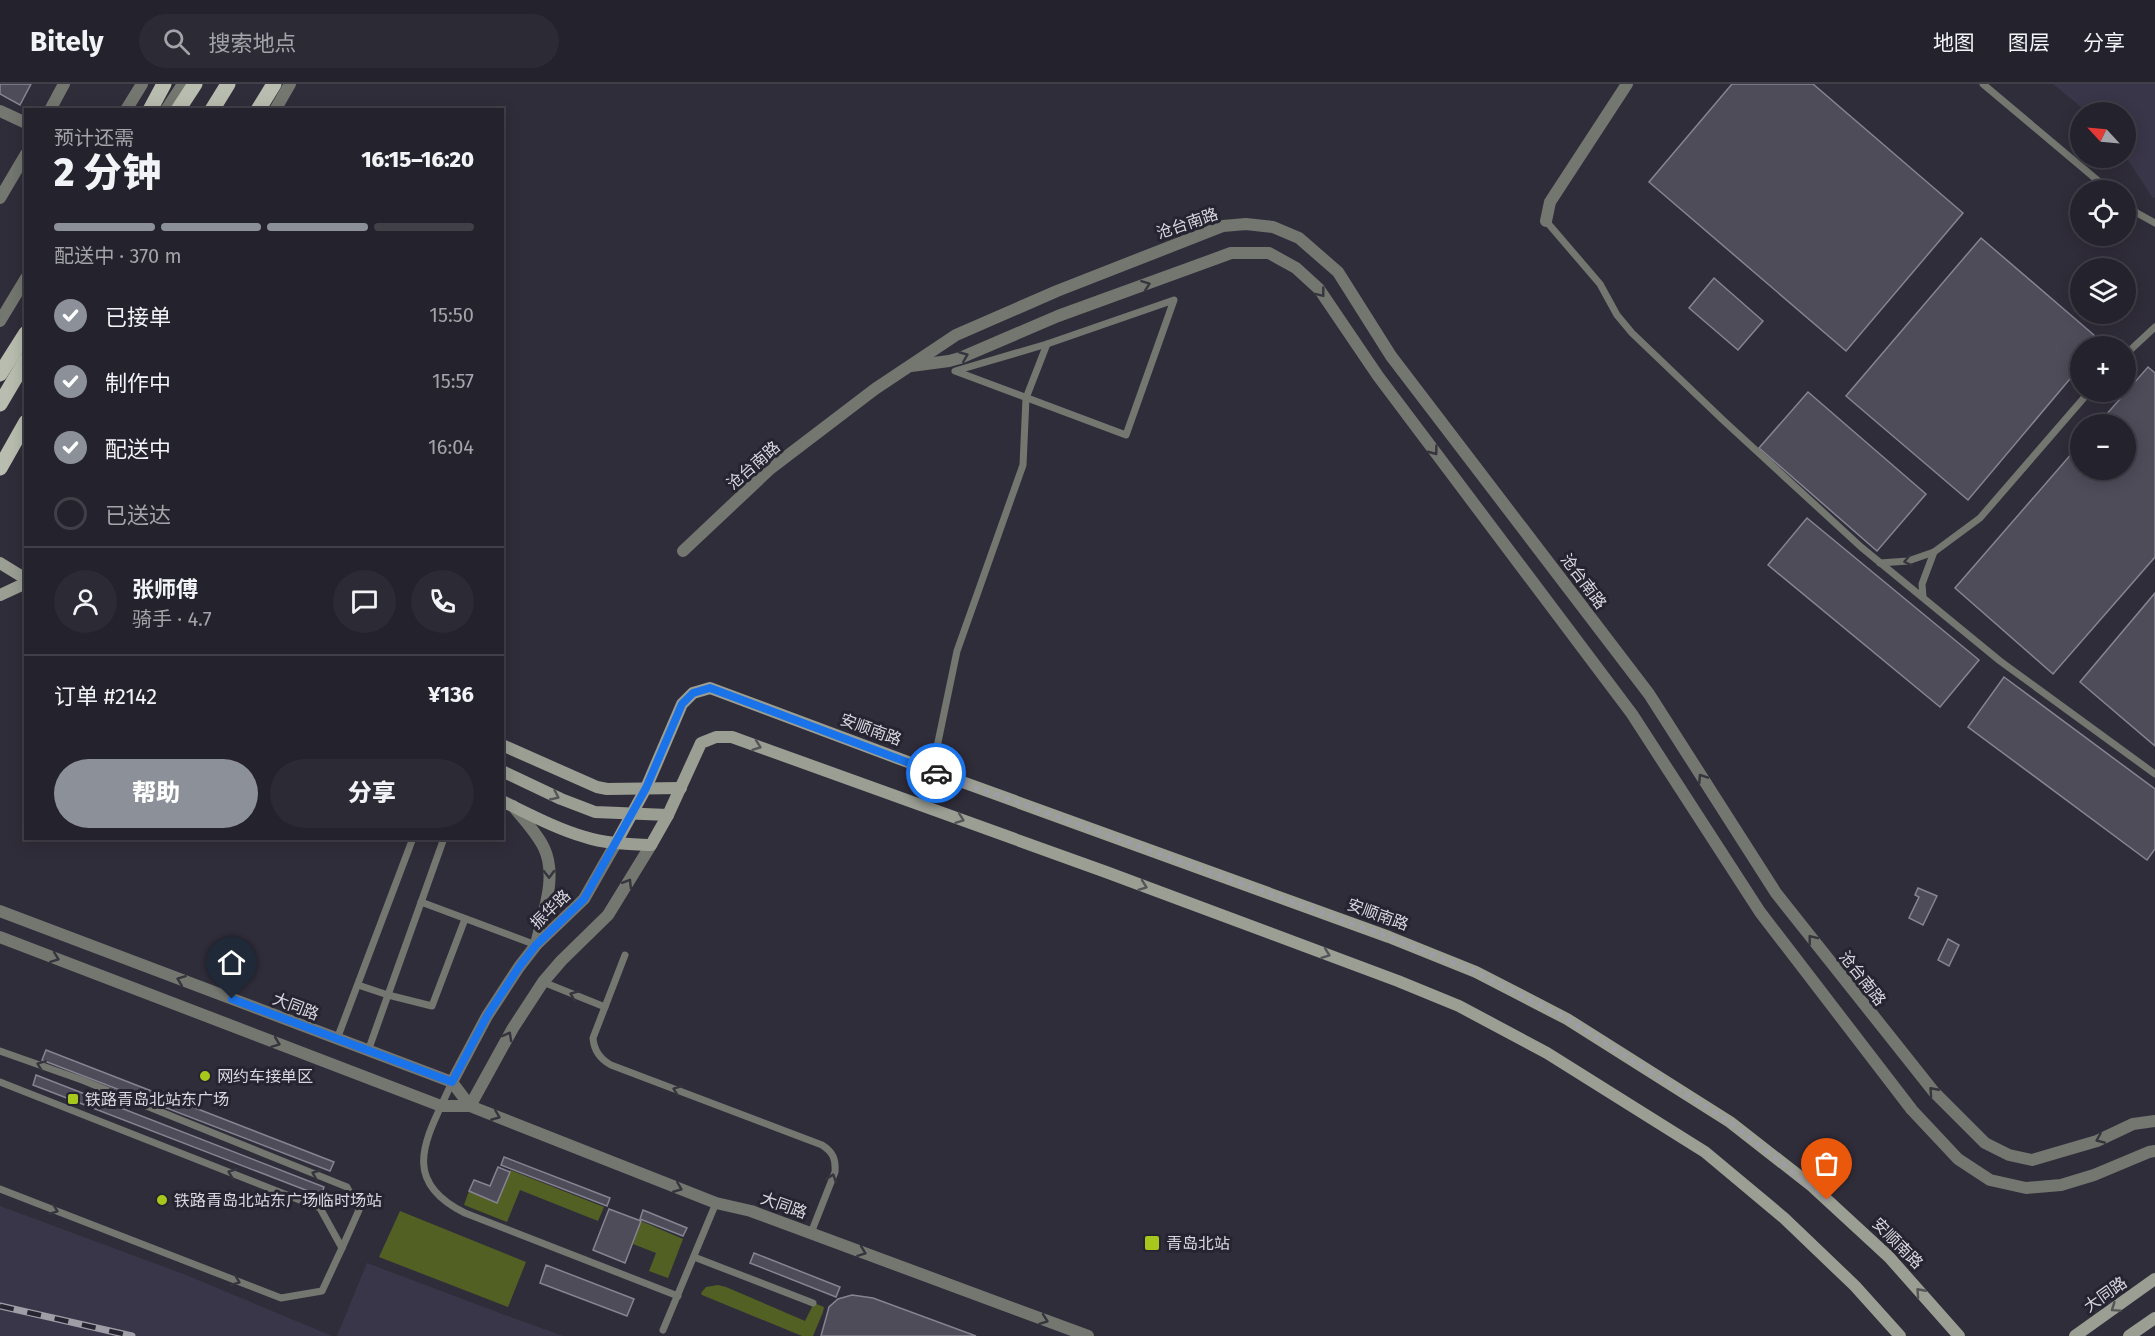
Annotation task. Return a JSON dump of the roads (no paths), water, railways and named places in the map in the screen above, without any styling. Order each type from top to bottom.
[{"type":"main road","points":[[179,108],[195,84]]},
{"type":"main road","points":[[212,108],[227,84]]},
{"type":"main road","points":[[259,108],[274,84]]},
{"type":"main road","points":[[151,108],[161,89]]},
{"type":"main road","points":[[0,374],[4,361],[24,336]]},
{"type":"main road","points":[[4,361],[24,360]]},
{"type":"main road","points":[[0,404],[24,363]]},
{"type":"main road","points":[[0,477],[7,451],[24,426]]},
{"type":"main road","points":[[0,468],[24,426]]},
{"type":"main road","points":[[0,563],[24,580]]},
{"type":"main road","points":[[0,595],[24,582]]},
{"type":"main road","name":"安顺南路","points":[[693,693],[710,688],[1389,937],[1476,972],[1567,1019],[1730,1122],[1812,1186],[1888,1257],[1959,1336]]},
{"type":"main road","name":"振华路","points":[[616,843],[646,788],[682,704],[693,693]]},
{"type":"main road","points":[[508,803],[571,833],[588,838],[616,843],[651,845],[681,788],[701,743],[716,737],[732,737],[1106,872],[1398,981],[1459,1006],[1547,1053],[1705,1152],[1784,1218],[1855,1286],[1900,1336]]},
{"type":"main road","points":[[504,746],[597,787],[608,789],[681,788]]},
{"type":"main road","points":[[504,772],[595,812],[668,814]]},
{"type":"main road","name":"大同路","points":[[2075,1336],[2155,1280]]},
{"type":"main road","points":[[2129,1336],[2155,1318]]},
{"type":"street","points":[[51,108],[64,84]]},
{"type":"street","points":[[127,108],[142,84]]},
{"type":"street","points":[[167,108],[183,84]]},
{"type":"street","points":[[276,108],[290,84]]},
{"type":"street","points":[[1545,221],[1550,202],[1627,84]]},
{"type":"street","points":[[0,111],[24,122]]},
{"type":"street","points":[[0,198],[24,157]]},
{"type":"street","name":"沧台南路","points":[[683,550],[770,470],[907,367],[956,335],[1057,291],[1223,226],[1246,224],[1273,227],[1299,238],[1338,272],[1391,356],[1649,694],[1776,893],[1934,1092],[1985,1143],[2009,1155],[2032,1160],[2097,1141],[2133,1124],[2155,1121]]},
{"type":"street","name":"沧台南路","points":[[907,367],[960,358],[1058,316],[1231,253],[1269,253],[1296,268],[1319,289],[1378,376],[1632,714],[1760,912],[1912,1110],[1958,1159],[1990,1180],[2026,1188],[2061,1185],[2094,1175],[2155,1151]]},
{"type":"street","points":[[0,321],[24,281]]},
{"type":"street","points":[[508,803],[544,847],[549,865],[549,885],[536,945]]},
{"type":"street","name":"振华路","points":[[452,1082],[487,1016],[519,967],[536,945],[584,899],[616,843]]},
{"type":"street","points":[[452,1082],[470,1106],[513,1028],[543,982],[608,915],[651,845]]},
{"type":"street","name":"大同路","points":[[0,911],[452,1082]]},
{"type":"street","name":"大同路","points":[[0,937],[441,1107],[470,1106],[717,1203],[751,1211],[1088,1336]]},
{"type":"lane","points":[[1983,84],[2097,180]]},
{"type":"lane","points":[[2136,212],[2155,224]]},
{"type":"lane","points":[[1545,221],[1600,284],[1617,315],[1632,333],[1724,422],[1880,563],[2000,661],[2155,774]]},
{"type":"lane","points":[[1174,300],[1126,435],[1026,398],[955,371],[1047,344],[1174,300]]},
{"type":"lane","points":[[2136,345],[2155,327]]},
{"type":"lane","points":[[932,771],[957,651],[1023,465],[1026,398],[1047,344]]},
{"type":"lane","points":[[1880,563],[1908,561],[1934,552],[1980,518],[2080,402]]},
{"type":"lane","points":[[1923,597],[1922,584],[1934,552]]},
{"type":"lane","points":[[338,1039],[412,840]]},
{"type":"lane","points":[[368,1051],[443,840]]},
{"type":"lane","points":[[422,902],[536,945]]},
{"type":"lane","points":[[358,986],[432,1006],[465,919]]},
{"type":"lane","points":[[625,955],[593,1038],[594,1047],[605,1062],[822,1145],[829,1150],[836,1163],[835,1172],[811,1233]]},
{"type":"lane","points":[[543,982],[605,1007]]},
{"type":"lane","points":[[0,1051],[82,1080],[346,1187],[359,1210],[322,1291],[281,1298],[0,1189]]},
{"type":"lane","points":[[0,1082],[320,1208],[342,1248]]},
{"type":"lane","points":[[452,1082],[426,1144],[422,1164],[430,1187],[444,1202],[465,1213],[678,1296]]},
{"type":"lane","points":[[663,1330],[717,1203]]},
{"type":"lane","points":[[694,1257],[813,1303]]},
{"type":"railway","points":[[0,1306],[132,1336]]},
{"type":"place","name":"网约车接单区","points":[[205,1076]]},
{"type":"place","name":"铁路青岛北站东广场","points":[[73,1099]]},
{"type":"place","name":"铁路青岛北站东广场临时场站","points":[[162,1200]]},
{"type":"place","name":"青岛北站","points":[[1152,1243]]}]
